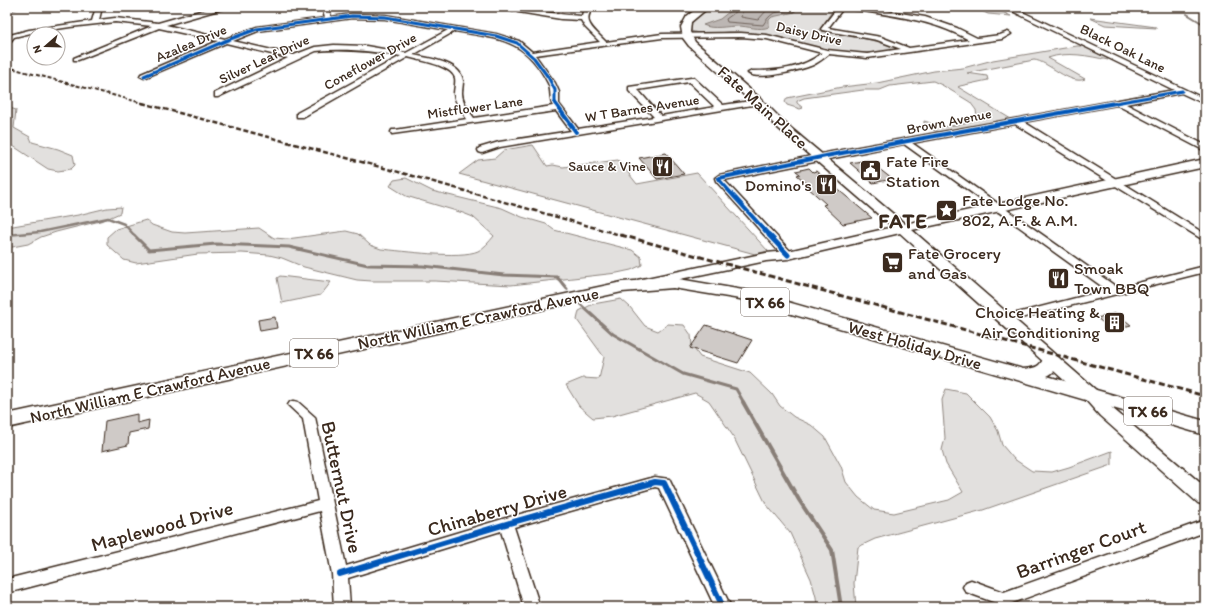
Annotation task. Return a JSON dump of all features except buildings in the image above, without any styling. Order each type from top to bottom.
[{"type":"main road","points":[[686,35],[685,25],[689,18],[704,7]]},
{"type":"main road","name":"Fate Main Place","points":[[686,35],[692,44],[758,102],[782,126],[903,229],[1091,395],[1106,412],[1205,498]]},
{"type":"main road","points":[[622,287],[766,257],[788,255],[997,207],[1205,163]]},
{"type":"main road","name":"West Holiday Drive","points":[[622,287],[673,283],[725,291],[1205,428]]},
{"type":"main road","name":"North William E Crawford Avenue","points":[[7,421],[622,287]]},
{"type":"main road","points":[[1022,375],[1040,372],[1048,367],[1051,360]]},
{"type":"street","points":[[7,8],[16,7]]},
{"type":"street","points":[[95,22],[99,7]]},
{"type":"street","points":[[76,59],[201,11],[226,7]]},
{"type":"street","points":[[325,7],[329,19]]},
{"type":"street","points":[[500,7],[561,17],[584,18]]},
{"type":"street","points":[[591,7],[586,11],[584,18],[587,26],[605,44]]},
{"type":"street","points":[[841,7],[824,29],[875,38],[899,45],[910,51]]},
{"type":"street","points":[[851,7],[925,19],[955,29],[977,41]]},
{"type":"street","name":"Black Oak Lane","points":[[1007,7],[1205,102]]},
{"type":"street","name":"Azalea Drive","points":[[144,76],[225,41],[257,29],[352,16],[385,17],[507,39],[519,44],[530,54],[551,82],[556,95],[555,104],[576,132]]},
{"type":"street","points":[[8,40],[12,36],[31,31],[95,22],[131,21],[295,57]]},
{"type":"street","name":"Coneflower Drive","points":[[300,115],[454,29]]},
{"type":"street","name":"Daisy Drive","points":[[530,54],[662,36],[741,35],[767,37],[827,52],[867,56],[977,41],[1002,37],[1008,34]]},
{"type":"street","name":"Silver Leaf Drive","points":[[218,95],[295,57],[315,49],[334,47],[366,48],[407,55],[448,66],[459,78],[458,95],[461,104],[472,121]]},
{"type":"street","points":[[752,73],[766,73],[810,65],[827,52]]},
{"type":"street","points":[[659,118],[632,89],[691,80],[721,108]]},
{"type":"street","name":"Brown Avenue","points":[[788,255],[720,181],[719,178],[721,176],[1182,91]]},
{"type":"street","name":"W T Barnes Avenue","points":[[482,150],[499,145],[758,102]]},
{"type":"street","points":[[1117,102],[1205,148]]},
{"type":"street","name":"Mistflower Lane","points":[[395,132],[558,108]]},
{"type":"street","points":[[1016,121],[1205,238]]},
{"type":"street","points":[[906,142],[1118,292]]},
{"type":"street","points":[[1005,319],[1118,292],[1205,269]]},
{"type":"street","name":"Butternut Drive","points":[[294,405],[309,417],[340,574],[342,607]]},
{"type":"street","name":"Chinaberry Drive","points":[[340,574],[506,524],[655,482],[664,483],[723,607]]},
{"type":"street","name":"Maplewood Drive","points":[[7,586],[327,504]]},
{"type":"street","points":[[506,524],[532,607]]},
{"type":"street","name":"Barringer Court","points":[[971,587],[1004,599],[1205,526]]},
{"type":"shaded area","points":[[711,7],[835,7],[820,29],[878,41],[898,48],[898,50],[851,53],[832,51],[762,34],[732,32],[704,33],[691,31],[691,24],[697,16]]},
{"type":"shaded area","points":[[973,7],[992,7],[1011,16],[988,14]]},
{"type":"shaded area","points":[[1090,18],[1156,27],[1156,28],[1105,25]]},
{"type":"shaded area","points":[[1083,46],[1107,58],[1108,60],[1070,55],[1048,58],[1085,79],[1079,80],[1066,76],[1040,61],[1034,60],[967,73],[987,76],[988,80],[958,87],[1011,119],[1003,121],[945,132],[931,129],[924,123],[924,121],[939,127],[943,127],[965,123],[977,117],[976,110],[970,102],[933,81],[890,86],[880,90],[863,90],[804,98],[797,101],[797,103],[803,108],[800,109],[787,105],[785,102],[787,98],[842,87],[877,83],[934,71],[963,68],[993,60]]},
{"type":"shaded area","points":[[7,107],[16,110],[14,128],[30,137],[32,142],[73,155],[75,165],[71,169],[58,171],[48,169],[7,142]]},
{"type":"shaded area","points":[[533,145],[547,166],[553,165],[563,167],[618,160],[637,184],[697,173],[768,251],[755,254],[459,174],[478,160],[495,158],[504,150]]},
{"type":"shaded area","points":[[406,178],[432,191],[502,208],[522,217],[546,224],[554,230],[632,250],[641,257],[642,265],[631,270],[617,273],[511,285],[435,281],[372,281],[357,280],[304,267],[282,258],[269,255],[242,253],[198,254],[136,263],[124,260],[107,245],[107,237],[116,229],[146,220],[152,225],[172,232],[185,233],[259,228],[274,238],[287,239],[346,231],[358,234],[370,245],[381,249],[416,253],[470,253],[478,251],[484,247],[494,236],[473,217],[406,196],[390,186],[394,180]]},
{"type":"shaded area","points":[[121,207],[120,213],[104,220],[56,232],[41,237],[28,244],[7,248],[7,227],[78,215],[107,208]]},
{"type":"shaded area","points":[[280,276],[331,282],[321,295],[282,303],[277,278]]},
{"type":"shaded area","points":[[621,299],[630,307],[645,326],[658,331],[668,324],[684,325],[691,335],[692,346],[700,357],[750,373],[772,394],[780,406],[794,417],[811,425],[825,437],[841,466],[846,482],[858,497],[874,510],[894,513],[949,500],[963,492],[946,464],[942,450],[945,438],[942,400],[946,389],[966,393],[990,417],[998,431],[1002,445],[1014,459],[1032,471],[1052,472],[1112,451],[1112,465],[983,510],[875,539],[858,547],[854,583],[856,607],[817,607],[811,579],[790,533],[766,504],[733,436],[709,401],[695,393],[612,416],[593,418],[579,406],[566,385],[583,378],[599,379],[604,357],[577,320],[579,311],[593,304]]},
{"type":"water","points":[[735,7],[791,7],[794,8],[795,12],[772,17],[769,20],[769,27],[765,28],[738,26],[716,28],[703,25],[720,19]]},
{"type":"waterway","points":[[1187,14],[1205,25]]},
{"type":"waterway","points":[[10,235],[7,235],[40,232],[108,218],[124,224],[135,236]]},
{"type":"waterway","points":[[135,236],[149,250],[216,244],[289,247],[368,265],[423,266],[504,275],[557,277],[567,289]]},
{"type":"waterway","points":[[580,304],[613,334],[683,374],[736,389],[744,403]]},
{"type":"waterway","points":[[743,402],[799,500],[832,550],[841,607]]},
{"type":"railway","points":[[7,67],[146,104]]},
{"type":"railway","points":[[142,103],[395,171],[624,236]]},
{"type":"railway","points":[[621,235],[1205,396]]},
{"type":"cycle path","points":[[144,76],[225,41],[257,29],[352,16],[385,17],[496,36],[519,44],[544,70],[555,90],[555,104],[576,132]]},
{"type":"cycle path","points":[[788,255],[720,181],[719,178],[831,155],[1182,91]]},
{"type":"cycle path","points":[[340,574],[506,524],[655,482],[664,483],[723,607]]},
{"type":"place","name":"Sauce & Vine","points":[[662,166]]},
{"type":"place","name":"Fate Fire Station","points":[[871,171]]},
{"type":"place","name":"Domino's","points":[[827,185]]},
{"type":"place","name":"Fate Lodge No. 802, A.F. & A.M.","points":[[946,210]]},
{"type":"place","name":"Fate Grocery and Gas","points":[[892,263]]},
{"type":"place","name":"Smoak Town BBQ","points":[[1058,278]]},
{"type":"place","name":"Choice Heating & Air Conditioning","points":[[1115,322]]},
{"type":"district","name":"FATE","points":[[903,221]]}]
